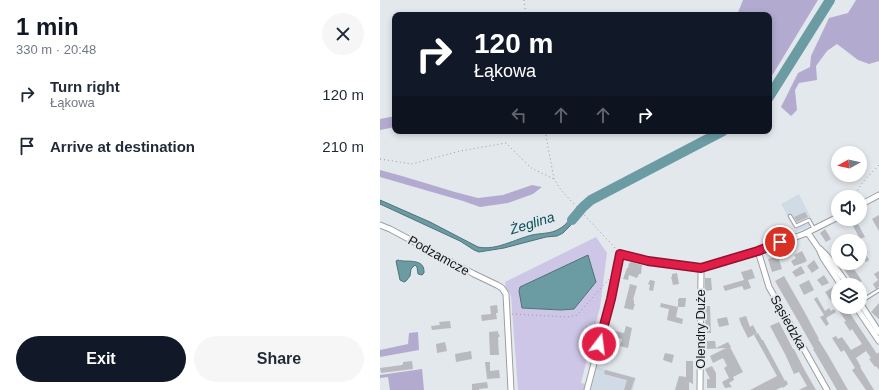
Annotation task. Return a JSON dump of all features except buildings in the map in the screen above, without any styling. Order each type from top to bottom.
[{"type":"street","points":[[867,201],[879,195]]},
{"type":"street","points":[[587,390],[611,299],[620,254],[648,261],[701,268],[758,251],[808,233],[831,221]]},
{"type":"street","name":"Podzamcze","points":[[380,225],[502,288],[506,294],[508,314]]},
{"type":"street","points":[[808,233],[843,278]]},
{"type":"street","points":[[819,248],[823,258],[836,278]]},
{"type":"street","name":"Sąsiedzka","points":[[758,251],[770,286],[827,390]]},
{"type":"street","name":"Olendry Duże","points":[[700,390],[701,268]]},
{"type":"street","points":[[508,314],[511,390]]},
{"type":"street","points":[[862,314],[877,333]]},
{"type":"street","points":[[866,314],[877,333],[879,341]]},
{"type":"lane","points":[[790,216],[796,226],[809,220],[814,230]]},
{"type":"lane","points":[[867,298],[879,290]]},
{"type":"path","points":[[524,0],[526,12]]},
{"type":"path","points":[[546,134],[554,179],[561,190],[620,254]]},
{"type":"path","points":[[380,159],[412,164],[460,151],[506,143],[531,168],[554,179]]},
{"type":"path","points":[[858,190],[879,165]]},
{"type":"path","points":[[508,314],[568,317],[577,315],[608,280],[616,275]]},
{"type":"shaded area","points":[[743,0],[818,0],[772,75],[772,12],[738,12]]},
{"type":"shaded area","points":[[856,0],[879,0],[879,61],[869,64],[858,60],[837,44],[827,51],[816,66],[817,80],[799,83],[795,90],[797,110],[791,116],[781,107],[798,73],[810,67],[811,56],[829,18],[848,13]]},
{"type":"shaded area","points":[[392,117],[392,128],[380,130],[380,119]]},
{"type":"shaded area","points":[[380,170],[478,198],[503,195],[532,185],[542,187],[533,194],[508,203],[480,207],[380,177]]},
{"type":"shaded area","points":[[799,194],[814,224],[796,232],[781,204]]},
{"type":"shaded area","points":[[596,237],[607,253],[600,307],[581,383],[585,384],[584,390],[518,390],[511,296],[506,288],[505,282]],"holes":[[[588,255],[596,282],[574,309],[561,310],[523,308],[520,287]]]},
{"type":"shaded area","points":[[418,332],[419,350],[380,357],[380,350],[408,344],[409,333]]},
{"type":"shaded area","points":[[597,367],[636,378],[633,390],[591,390]]},
{"type":"shaded area","points":[[422,369],[424,390],[390,390],[388,377],[380,378],[380,375]]},
{"type":"water","points":[[380,200],[430,222],[478,247],[485,248],[499,246],[532,235],[556,231],[570,220],[578,209],[582,213],[563,233],[557,236],[546,237],[504,248],[479,252],[460,241],[380,204]]},
{"type":"water","points":[[588,255],[596,282],[574,309],[561,310],[522,308],[519,291],[520,287]]},
{"type":"water","points":[[396,261],[418,263],[423,268],[424,273],[422,275],[418,274],[417,267],[415,265],[411,269],[410,276],[406,281],[404,282],[400,280]]},
{"type":"waterway","name":"Żeglina","points":[[772,92],[830,0]]},
{"type":"waterway","name":"Żeglina","points":[[572,220],[591,200],[717,134]]},
{"type":"route","points":[[599,344],[611,299],[620,254],[648,261],[701,268],[758,251],[780,242]]}]
